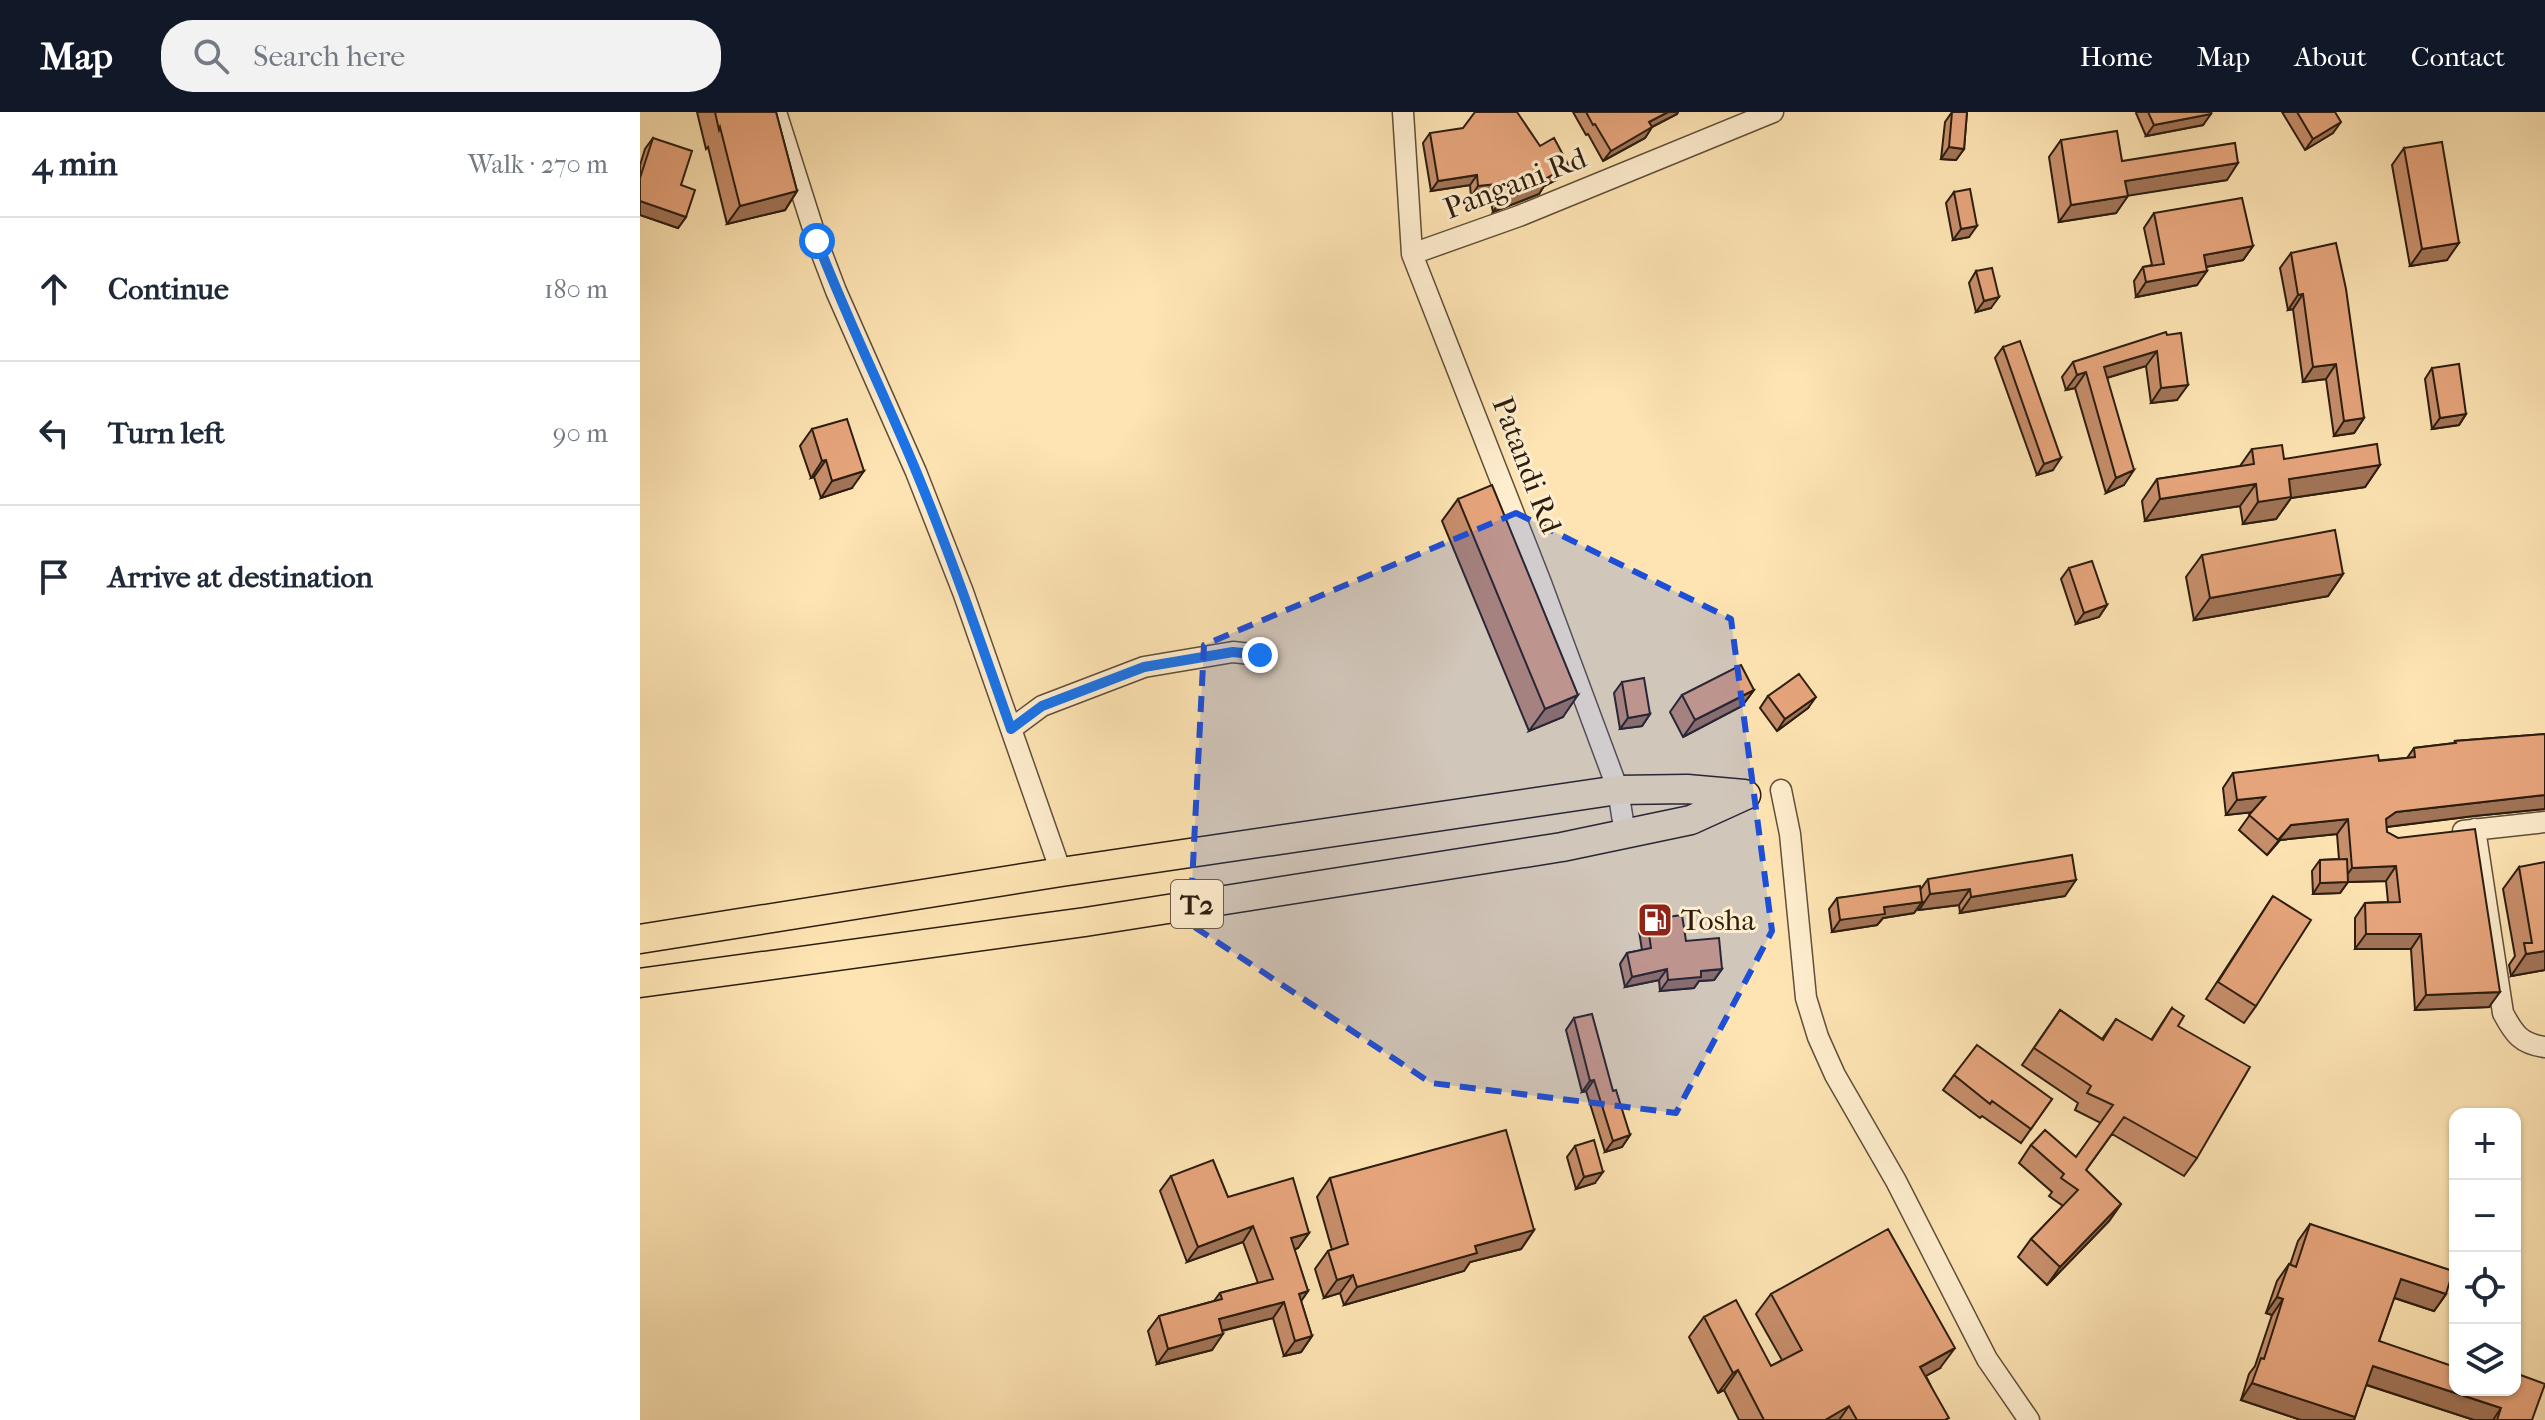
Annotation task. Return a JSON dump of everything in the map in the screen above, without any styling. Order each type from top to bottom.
[{"type":"highway","name":"T2","points":[[640,939],[1061,872],[1618,790],[1687,789],[1746,795],[1691,820],[1562,847],[1085,922],[782,962],[641,976]]},
{"type":"highway","points":[[774,920],[782,962]]},
{"type":"street","points":[[776,112],[817,241],[916,472],[963,592],[1061,872]]},
{"type":"street","name":"Patandi Rd","points":[[1403,112],[1412,254],[1618,790],[1625,834]]},
{"type":"street","name":"Pangani Rd","points":[[1412,254],[1519,216],[1773,112]]},
{"type":"street","points":[[1011,729],[1042,706],[1144,667],[1233,652],[1260,655]]},
{"type":"street","points":[[1781,790],[1790,834],[1806,998],[1818,1037],[1835,1075],[1896,1181],[1987,1359],[2029,1420]]},
{"type":"street","points":[[2446,833],[2545,822]]},
{"type":"street","points":[[2475,829],[2503,1013],[2517,1037],[2528,1044],[2545,1047]]},
{"type":"highlighted area","points":[[1516,513],[1731,619],[1772,931],[1676,1113],[1431,1083],[1190,924],[1204,645]]},
{"type":"building","points":[[715,112],[776,112],[797,191],[740,206]]},
{"type":"building","points":[[1475,112],[1517,112],[1540,146],[1554,138],[1569,166],[1545,179],[1546,184],[1500,201],[1496,184],[1478,186],[1477,175],[1438,181],[1430,133],[1463,128]]},
{"type":"building","points":[[1586,112],[1668,112],[1649,122],[1652,127],[1611,151]]},
{"type":"building","points":[[1952,112],[1967,112],[1964,149],[1949,147]]},
{"type":"building","points":[[2148,112],[2211,112],[2211,114],[2154,125]]},
{"type":"building","points":[[2297,112],[2335,112],[2341,122],[2313,139]]},
{"type":"building","points":[[2117,131],[2122,161],[2235,143],[2238,163],[2125,181],[2128,196],[2071,205],[2061,140]]},
{"type":"building","points":[[653,138],[692,151],[681,185],[695,190],[686,217],[640,201],[640,178]]},
{"type":"building","points":[[2442,142],[2459,243],[2422,249],[2404,148]]},
{"type":"building","points":[[1970,189],[1977,226],[1961,229],[1954,192]]},
{"type":"building","points":[[2242,198],[2253,246],[2204,255],[2207,271],[2146,282],[2143,267],[2164,264],[2154,213]]},
{"type":"building","points":[[2336,243],[2346,289],[2364,418],[2344,421],[2336,364],[2313,367],[2303,294],[2298,295],[2291,253]]},
{"type":"building","points":[[1992,268],[1999,297],[1984,301],[1976,271]]},
{"type":"building","points":[[2166,332],[2167,335],[2181,333],[2188,385],[2161,388],[2157,351],[2104,367],[2134,470],[2116,478],[2086,372],[2077,375],[2073,362]]},
{"type":"building","points":[[2020,341],[2061,458],[2044,464],[2003,347]]},
{"type":"building","points":[[2459,364],[2466,414],[2440,418],[2432,368]]},
{"type":"building","points":[[847,419],[864,471],[832,481],[812,429]]},
{"type":"building","points":[[2377,444],[2380,465],[2289,479],[2291,497],[2258,502],[2256,484],[2160,499],[2157,479],[2254,464],[2252,449],[2282,445],[2284,459]]},
{"type":"building","points":[[1492,485],[1578,695],[1545,709],[1458,499]]},
{"type":"building","points":[[2335,530],[2343,574],[2210,598],[2202,555]]},
{"type":"building","points":[[2092,561],[2107,605],[2084,613],[2069,568]]},
{"type":"building","points":[[1741,665],[1754,690],[1695,720],[1682,695]]},
{"type":"building","points":[[1799,674],[1816,697],[1785,719],[1768,696]]},
{"type":"building","points":[[1644,678],[1650,714],[1628,718],[1622,682]]},
{"type":"building","points":[[2545,734],[2545,795],[2396,812],[2386,819],[2387,832],[2398,838],[2475,829],[2500,992],[2426,995],[2421,934],[2366,934],[2365,903],[2400,902],[2396,866],[2352,868],[2348,819],[2291,825],[2278,840],[2249,815],[2265,797],[2237,800],[2233,773],[2378,755],[2379,761],[2415,757],[2414,748],[2455,741]]},
{"type":"building","points":[[2072,855],[2076,880],[1971,897],[1970,889],[1930,894],[1928,879]]},
{"type":"building","points":[[2347,859],[2348,882],[2320,883],[2320,860]]},
{"type":"building","points":[[2545,862],[2545,951],[2526,954],[2524,943],[2532,943],[2519,867]]},
{"type":"building","points":[[1920,886],[1922,902],[1884,907],[1885,914],[1840,920],[1837,898]]},
{"type":"building","points":[[2273,896],[2311,920],[2256,1006],[2218,982]]},
{"type":"building","points":[[1682,915],[1686,941],[1719,938],[1722,969],[1701,971],[1701,977],[1668,980],[1667,969],[1632,977],[1627,953],[1651,948],[1647,920]]},
{"type":"building","points":[[2172,1008],[2184,1016],[2178,1026],[2250,1067],[2197,1158],[2124,1117],[2086,1170],[2121,1204],[2060,1267],[2031,1239],[2078,1190],[2061,1178],[2064,1174],[2031,1145],[2045,1130],[2076,1157],[2113,1105],[2087,1093],[2091,1086],[2034,1048],[2060,1010],[2103,1040],[2116,1019],[2152,1040]]},
{"type":"building","points":[[1592,1014],[1613,1091],[1616,1090],[1630,1135],[1613,1141],[1594,1080],[1590,1081],[1574,1018]]},
{"type":"building","points":[[1977,1045],[2052,1099],[2031,1129],[1992,1101],[1990,1104],[1954,1075]]},
{"type":"building","points":[[1506,1130],[1534,1230],[1475,1246],[1477,1253],[1357,1287],[1353,1275],[1337,1280],[1328,1251],[1348,1244],[1330,1178]]},
{"type":"building","points":[[1594,1140],[1603,1172],[1584,1177],[1575,1146]]},
{"type":"building","points":[[1213,1160],[1228,1197],[1293,1178],[1309,1233],[1291,1238],[1308,1291],[1299,1294],[1312,1336],[1295,1341],[1284,1302],[1219,1319],[1223,1334],[1168,1349],[1159,1316],[1222,1299],[1220,1293],[1273,1279],[1253,1226],[1198,1247],[1171,1176]]},
{"type":"building","points":[[2310,1224],[2449,1270],[2446,1294],[2401,1279],[2379,1341],[2449,1365],[2449,1391],[2373,1366],[2355,1417],[2252,1383],[2261,1358],[2264,1359],[2283,1299],[2277,1297],[2289,1264],[2296,1267]]},
{"type":"building","points":[[1888,1229],[1955,1348],[1920,1367],[1949,1418],[1857,1420],[1849,1406],[1825,1420],[1764,1420],[1738,1370],[1733,1373],[1704,1317],[1736,1300],[1771,1366],[1802,1350],[1771,1294]]},
{"type":"building","points":[[2521,1375],[2545,1384],[2532,1420],[2497,1420],[2501,1408],[2464,1396],[2521,1396]]},
{"type":"place","name":"Tosha","points":[[1655,920]]},
{"type":"route","points":[[817,241],[916,472],[963,592],[1011,729],[1042,706],[1144,667],[1233,652],[1260,655]]}]
